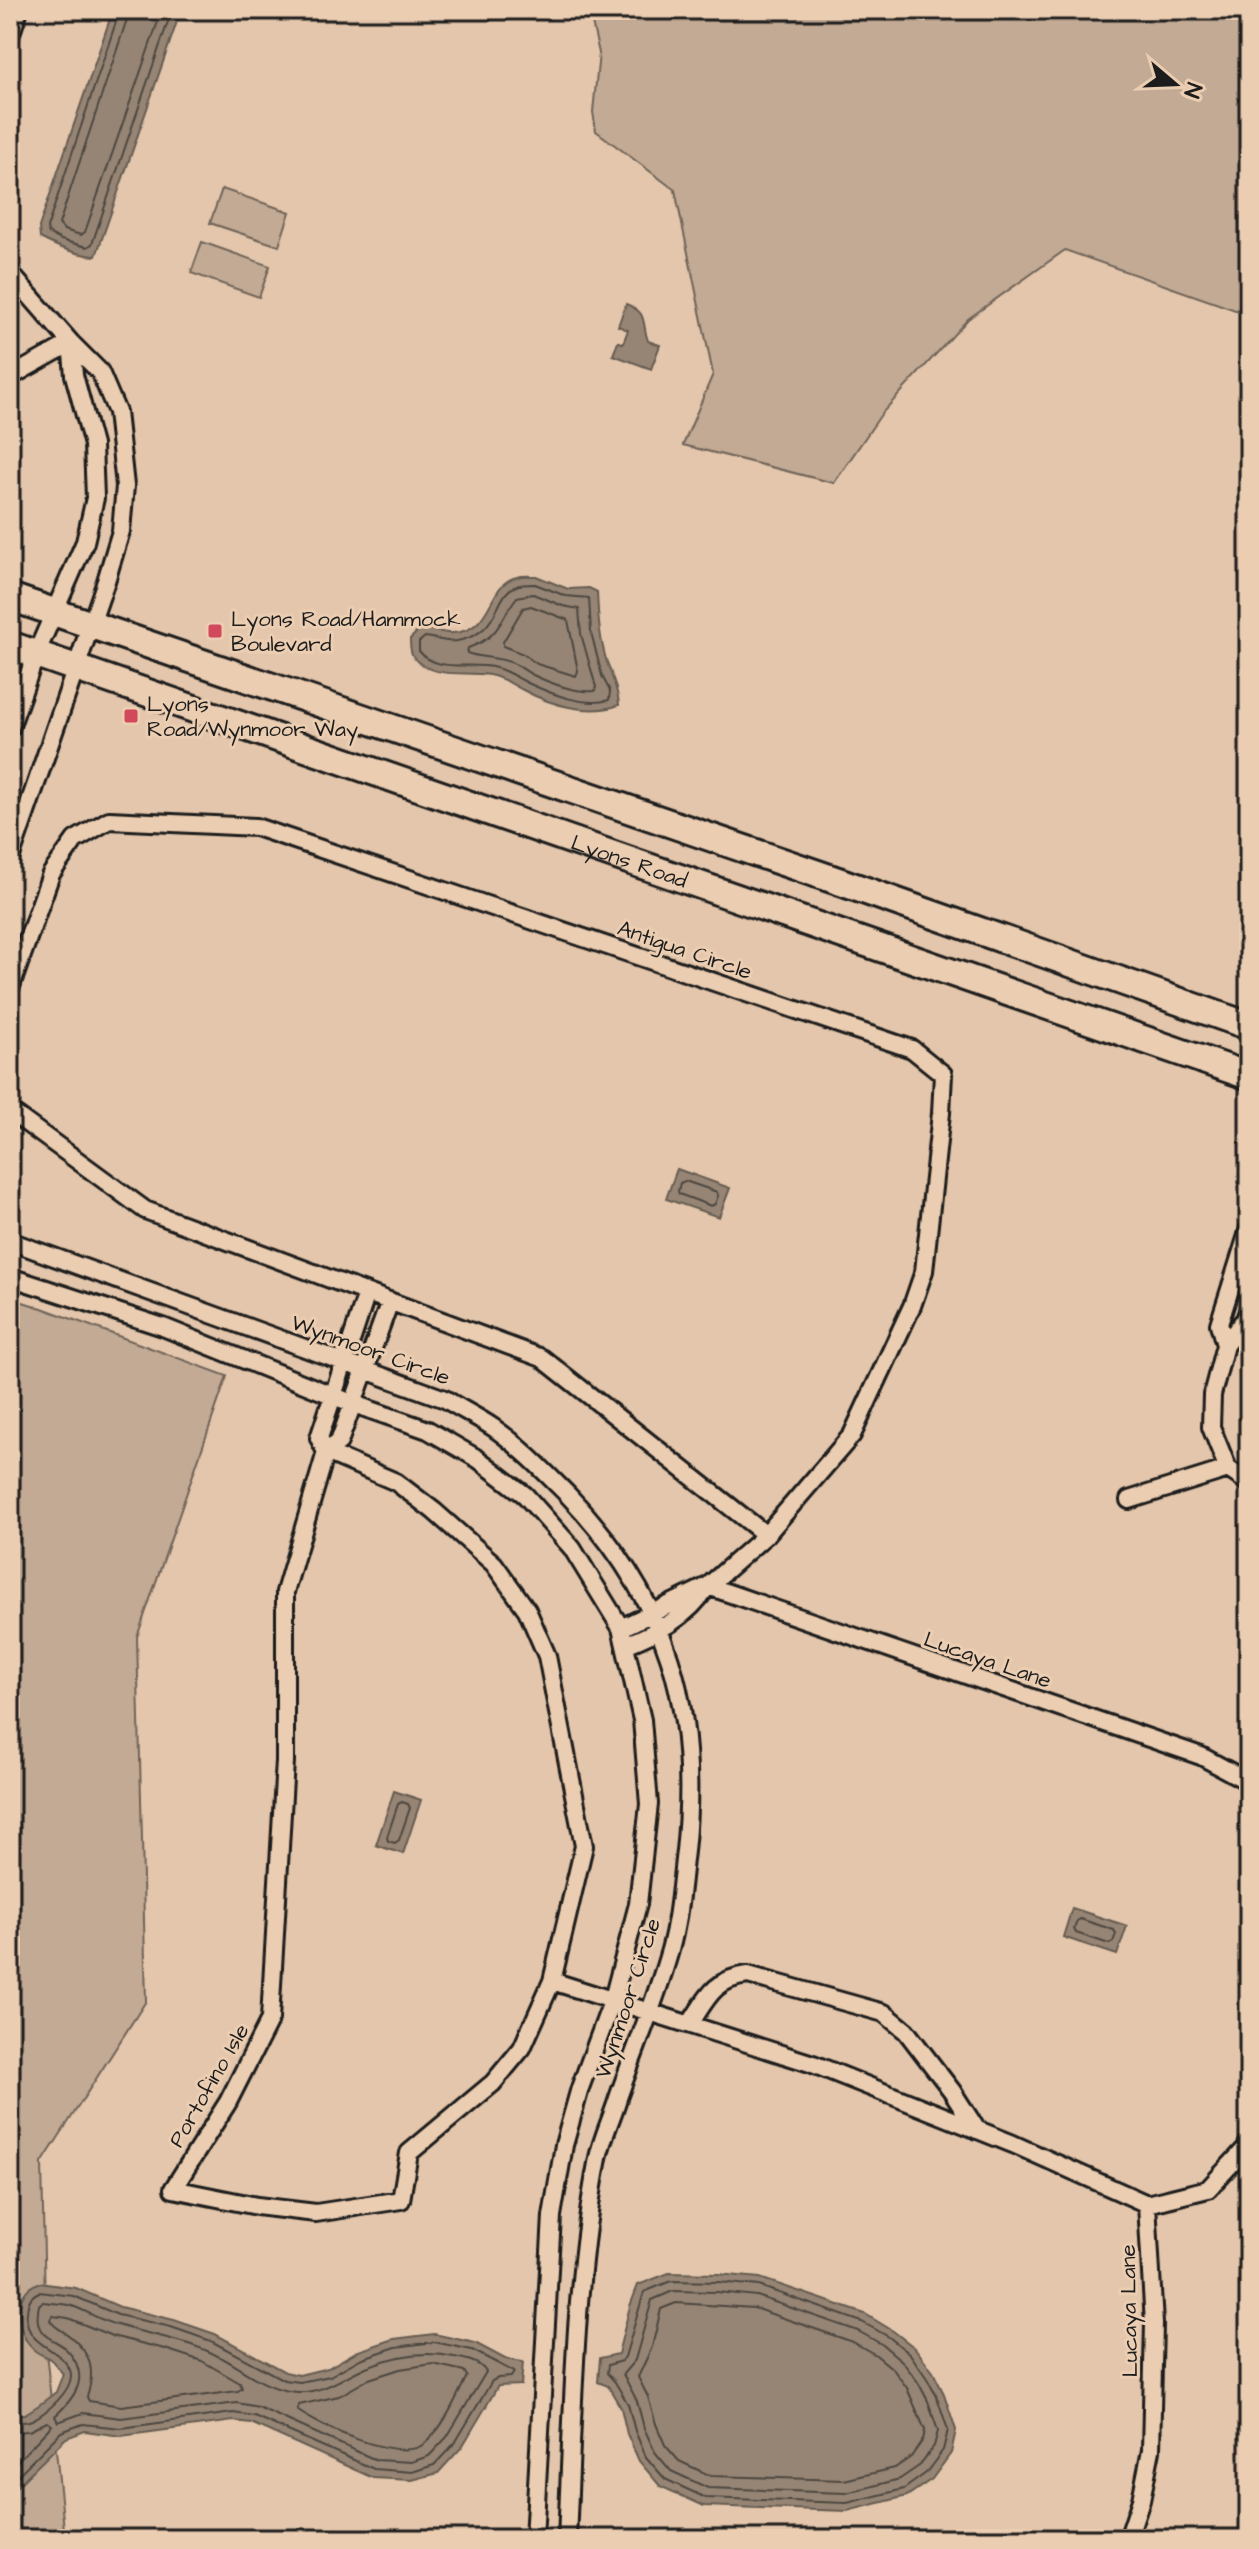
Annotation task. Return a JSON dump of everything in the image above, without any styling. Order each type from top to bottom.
[{"type":"main road","points":[[10,597],[1249,1026]]},
{"type":"main road","name":"Lyons Road","points":[[10,645],[1249,1076]]},
{"type":"street","points":[[10,36],[19,10]]},
{"type":"street","points":[[10,273],[100,372],[117,412],[125,486],[121,531],[106,581],[10,859]]},
{"type":"street","points":[[10,377],[71,343]]},
{"type":"street","points":[[10,728],[36,654],[85,542],[95,498],[93,445],[74,375],[71,343]]},
{"type":"street","name":"Antigua Circle","points":[[10,989],[51,874],[75,840],[109,820],[256,827],[912,1049],[943,1074],[924,1271],[912,1306],[852,1435],[766,1535],[708,1586],[654,1614],[623,1636]]},
{"type":"street","points":[[10,1111],[145,1210],[542,1358],[766,1535]]},
{"type":"street","points":[[1225,1345],[1219,1324],[1249,1229]]},
{"type":"street","name":"Wynmoor Circle","points":[[10,1241],[445,1399],[495,1429],[531,1459],[597,1526],[627,1567],[654,1614],[675,1672],[689,1754],[687,1829],[679,1903],[670,1949],[599,2153],[587,2224],[576,2357],[567,2539]]},
{"type":"street","name":"Wynmoor Circle","points":[[10,1277],[163,1327],[354,1404],[428,1430],[478,1459],[525,1495],[572,1548],[623,1636],[642,1720],[649,1804],[638,1904],[613,1999],[580,2088],[564,2145],[552,2216],[534,2539]]},
{"type":"street","points":[[332,1394],[367,1293]]},
{"type":"street","points":[[354,1404],[390,1301]]},
{"type":"street","points":[[1249,1309],[1225,1345],[1212,1395],[1211,1427],[1228,1469],[1249,1483]]},
{"type":"street","name":"Portofino Isle","points":[[332,1394],[319,1438],[326,1452],[396,1482],[434,1511],[494,1564],[527,1610],[547,1656],[584,1846],[552,1981],[522,2048],[493,2083],[409,2153],[401,2200],[316,2213],[257,2206],[173,2189],[228,2102],[270,2019],[285,1761],[285,1592],[326,1452],[339,1442],[354,1404]]},
{"type":"street","points":[[1129,1500],[1228,1469]]},
{"type":"street","name":"Antigua Circle","points":[[623,1636],[660,1631],[696,1604],[708,1586]]},
{"type":"street","name":"Lucaya Lane","points":[[708,1586],[1201,1756],[1249,1782]]},
{"type":"street","points":[[690,2024],[717,1985],[733,1977],[748,1975],[884,2013],[906,2031],[952,2091],[977,2130]]},
{"type":"street","points":[[552,1981],[813,2064],[977,2130],[1147,2204],[1208,2189],[1249,2142]]},
{"type":"street","name":"Lucaya Lane","points":[[1128,2539],[1141,2500],[1151,2450],[1154,2324],[1147,2204]]},
{"type":"shaded area","points":[[589,10],[1201,10],[1249,26],[1249,290],[1241,312],[1065,250],[968,319],[882,413],[834,483],[683,445],[713,374],[675,190],[596,131],[593,112],[599,53]]},
{"type":"shaded area","points":[[222,189],[290,212],[279,246],[210,223]]},
{"type":"shaded area","points":[[202,242],[270,266],[259,297],[191,273]]},
{"type":"shaded area","points":[[10,1298],[227,1376],[137,1637],[146,2001],[42,2163],[46,2351],[65,2539],[10,2539]]},
{"type":"water","points":[[113,10],[181,10],[96,256],[74,252],[40,238],[39,227]]},
{"type":"water","points":[[626,304],[641,315],[648,341],[660,345],[651,369],[613,355],[618,342],[623,343],[628,330],[618,326]]},
{"type":"water","points":[[519,576],[536,576],[568,589],[589,588],[597,592],[601,640],[619,705],[595,709],[570,707],[534,695],[499,677],[430,669],[413,657],[410,639],[422,627],[449,633],[466,630],[483,616],[507,581]]},
{"type":"water","points":[[677,1169],[730,1188],[719,1217],[666,1199]]},
{"type":"water","points":[[394,1791],[421,1800],[403,1854],[376,1845]]},
{"type":"water","points":[[1072,1908],[1127,1926],[1117,1955],[1063,1937]]},
{"type":"water","points":[[669,2273],[760,2278],[865,2314],[893,2331],[915,2348],[933,2372],[944,2394],[956,2430],[951,2453],[932,2479],[907,2496],[847,2511],[704,2506],[660,2486],[639,2461],[627,2434],[621,2408],[608,2386],[598,2382],[600,2358],[618,2354],[638,2285]]},
{"type":"water","points":[[39,2283],[76,2288],[120,2307],[215,2334],[285,2372],[299,2375],[328,2368],[356,2352],[394,2339],[434,2334],[475,2343],[505,2359],[523,2362],[521,2385],[498,2386],[462,2447],[438,2473],[412,2480],[373,2478],[251,2423],[234,2421],[121,2436],[85,2431],[66,2438],[10,2493],[10,2414],[25,2414],[39,2405],[56,2392],[63,2374],[50,2359],[27,2342],[20,2323],[20,2303],[24,2294]]},
{"type":"place","name":"Lyons Road/Hammock Boulevard","points":[[215,631]]},
{"type":"place","name":"Lyons Road/Wynmoor Way","points":[[131,716]]}]
